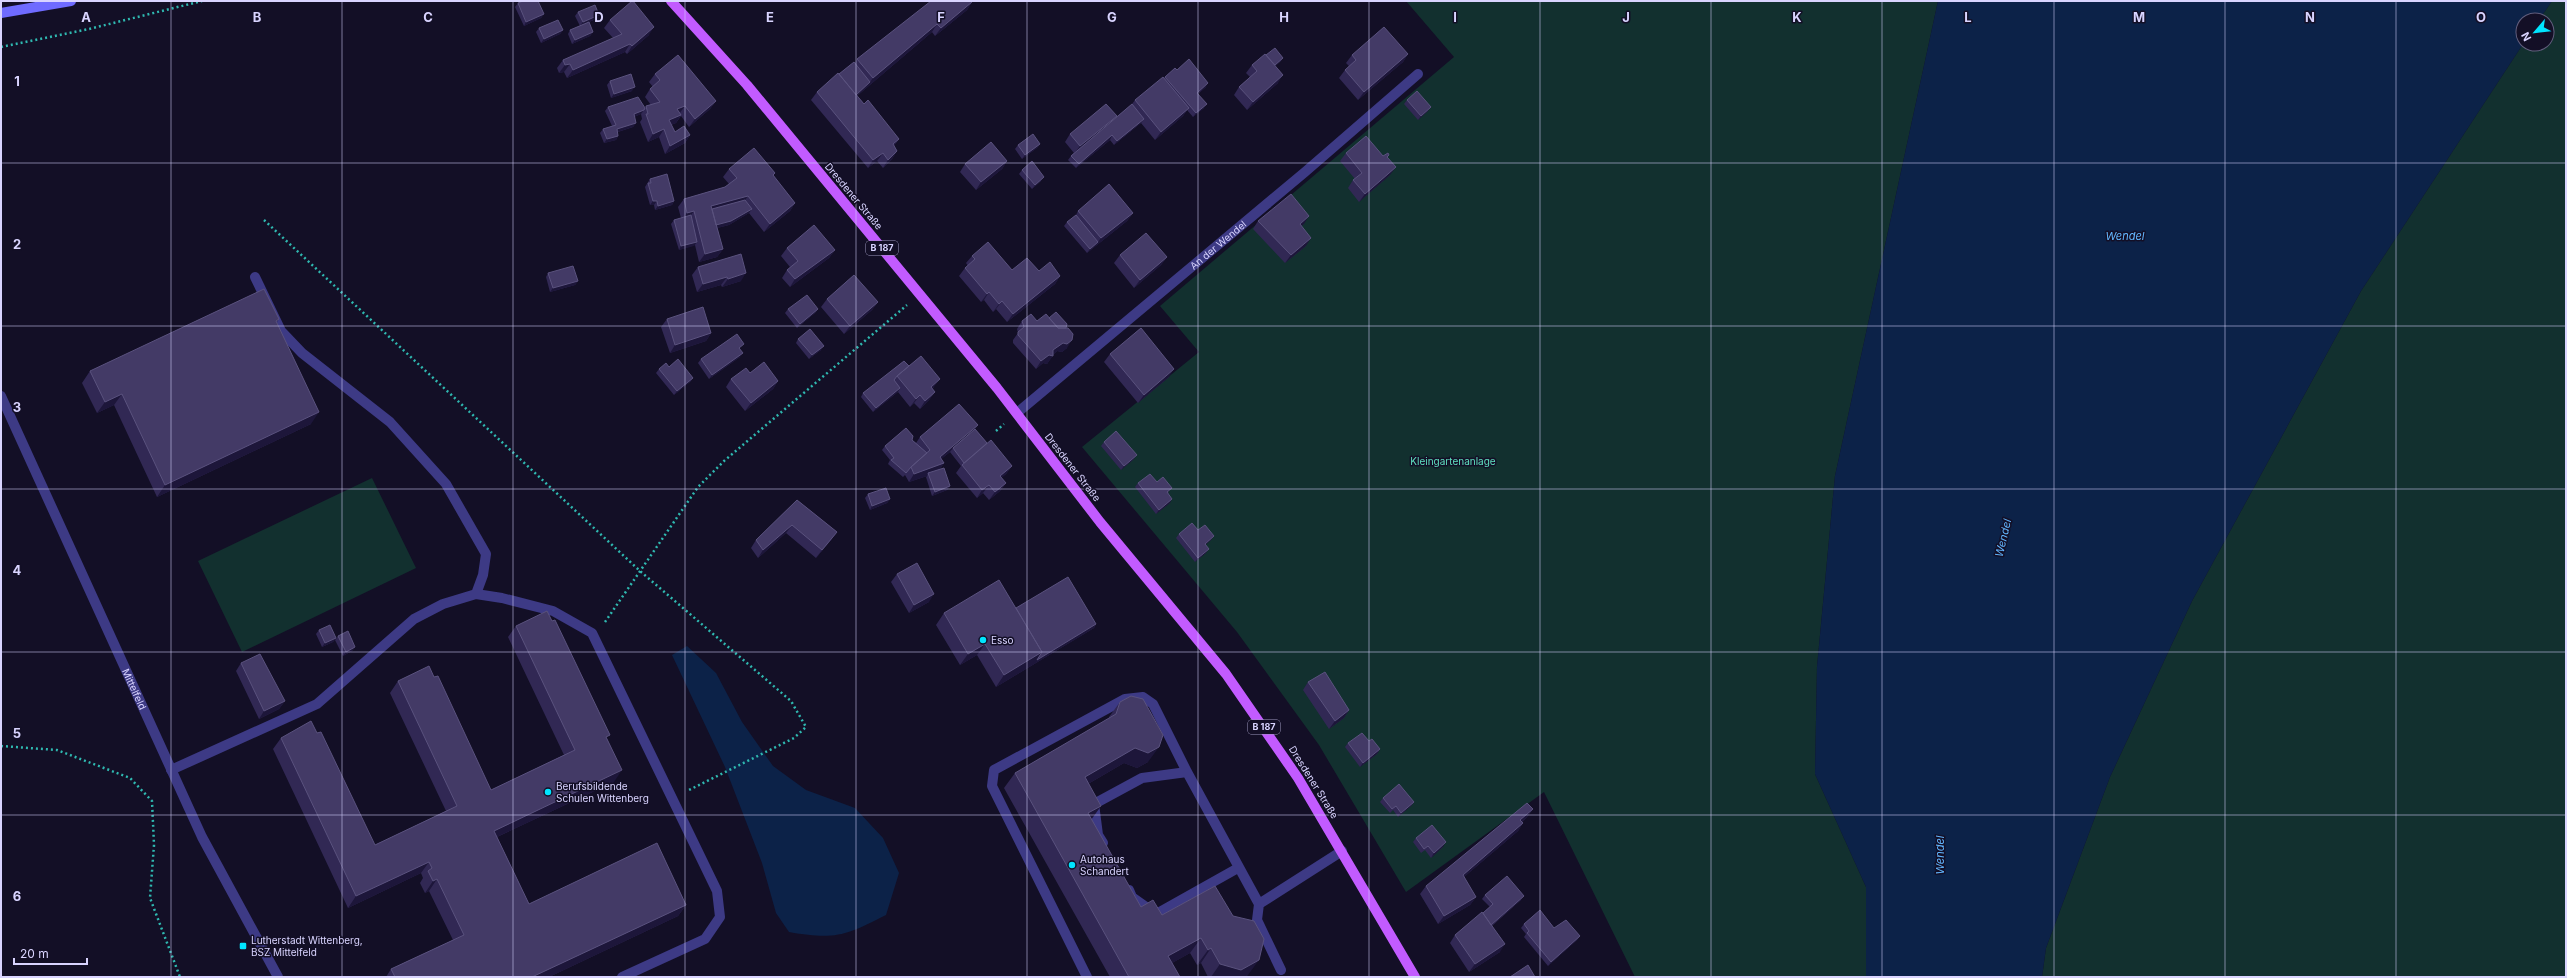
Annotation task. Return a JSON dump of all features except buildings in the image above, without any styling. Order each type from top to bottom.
[{"type":"main road","points":[[1,13],[71,1]]},
{"type":"main road","name":"Dresdener Straße","points":[[671,1],[747,85],[1017,413],[1100,522],[1226,674],[1295,772],[1415,977]]},
{"type":"street","name":"An der Wendel","points":[[1017,413],[1305,172],[1418,74]]},
{"type":"street","points":[[255,277],[281,330],[302,353],[390,422],[446,484],[486,554],[483,575],[476,594]]},
{"type":"street","name":"Mittelfeld","points":[[1,396],[202,837],[278,977]]},
{"type":"street","points":[[171,770],[317,704],[414,619],[443,604],[476,594],[502,598],[554,611],[592,633],[717,891],[720,917],[705,939],[622,977]]},
{"type":"street","points":[[1086,977],[992,786],[994,770],[1125,699],[1143,697],[1153,704],[1187,772],[1259,904],[1257,920],[1281,970]]},
{"type":"street","points":[[1110,856],[1098,835],[1094,804],[1142,778],[1187,772]]},
{"type":"street","points":[[1259,904],[1342,852]]},
{"type":"street","points":[[1125,883],[1132,897],[1156,914],[1238,868]]},
{"type":"path","points":[[1,47],[89,29],[202,1]]},
{"type":"path","points":[[264,220],[640,571],[791,701],[806,727],[794,738],[672,799]]},
{"type":"path","points":[[592,633],[604,622],[698,487],[724,461],[919,294]]},
{"type":"path","points":[[1,746],[57,750],[130,778],[152,801],[154,845],[150,898],[180,977]]},
{"type":"green space","name":"Kleingartenanlage","points":[[1406,1],[1938,1],[1835,476],[1817,667],[1815,774],[1866,887],[1866,977],[1635,977],[1544,792],[1406,892],[1319,745],[1237,632],[1082,447],[1199,352],[1160,306],[1454,57]]},
{"type":"green space","points":[[2552,1],[2566,1],[2566,977],[2042,977],[2046,948],[2110,777],[2192,601],[2361,291],[2518,52],[2555,52],[2555,12],[2544,12]]},
{"type":"green space","points":[[372,478],[416,568],[242,652],[198,561]]},
{"type":"water","name":"Wendel","points":[[1938,1],[2552,1],[2544,12],[2515,12],[2515,52],[2518,52],[2361,291],[2192,601],[2110,777],[2046,948],[2042,977],[1866,977],[1866,887],[1815,774],[1817,667],[1835,476]]},
{"type":"water","points":[[687,646],[716,673],[742,722],[773,766],[806,790],[855,808],[883,838],[899,873],[886,915],[860,928],[829,936],[789,932],[776,913],[762,863],[725,767],[672,655]]},
{"type":"place","name":"Esso","points":[[983,640]]},
{"type":"place","name":"Berufsbildende Schulen Wittenberg","points":[[548,792]]},
{"type":"place","name":"Autohaus Schandert","points":[[1072,865]]},
{"type":"place","name":"Lutherstadt Wittenberg, BSZ Mittelfeld","points":[[243,946]]}]
